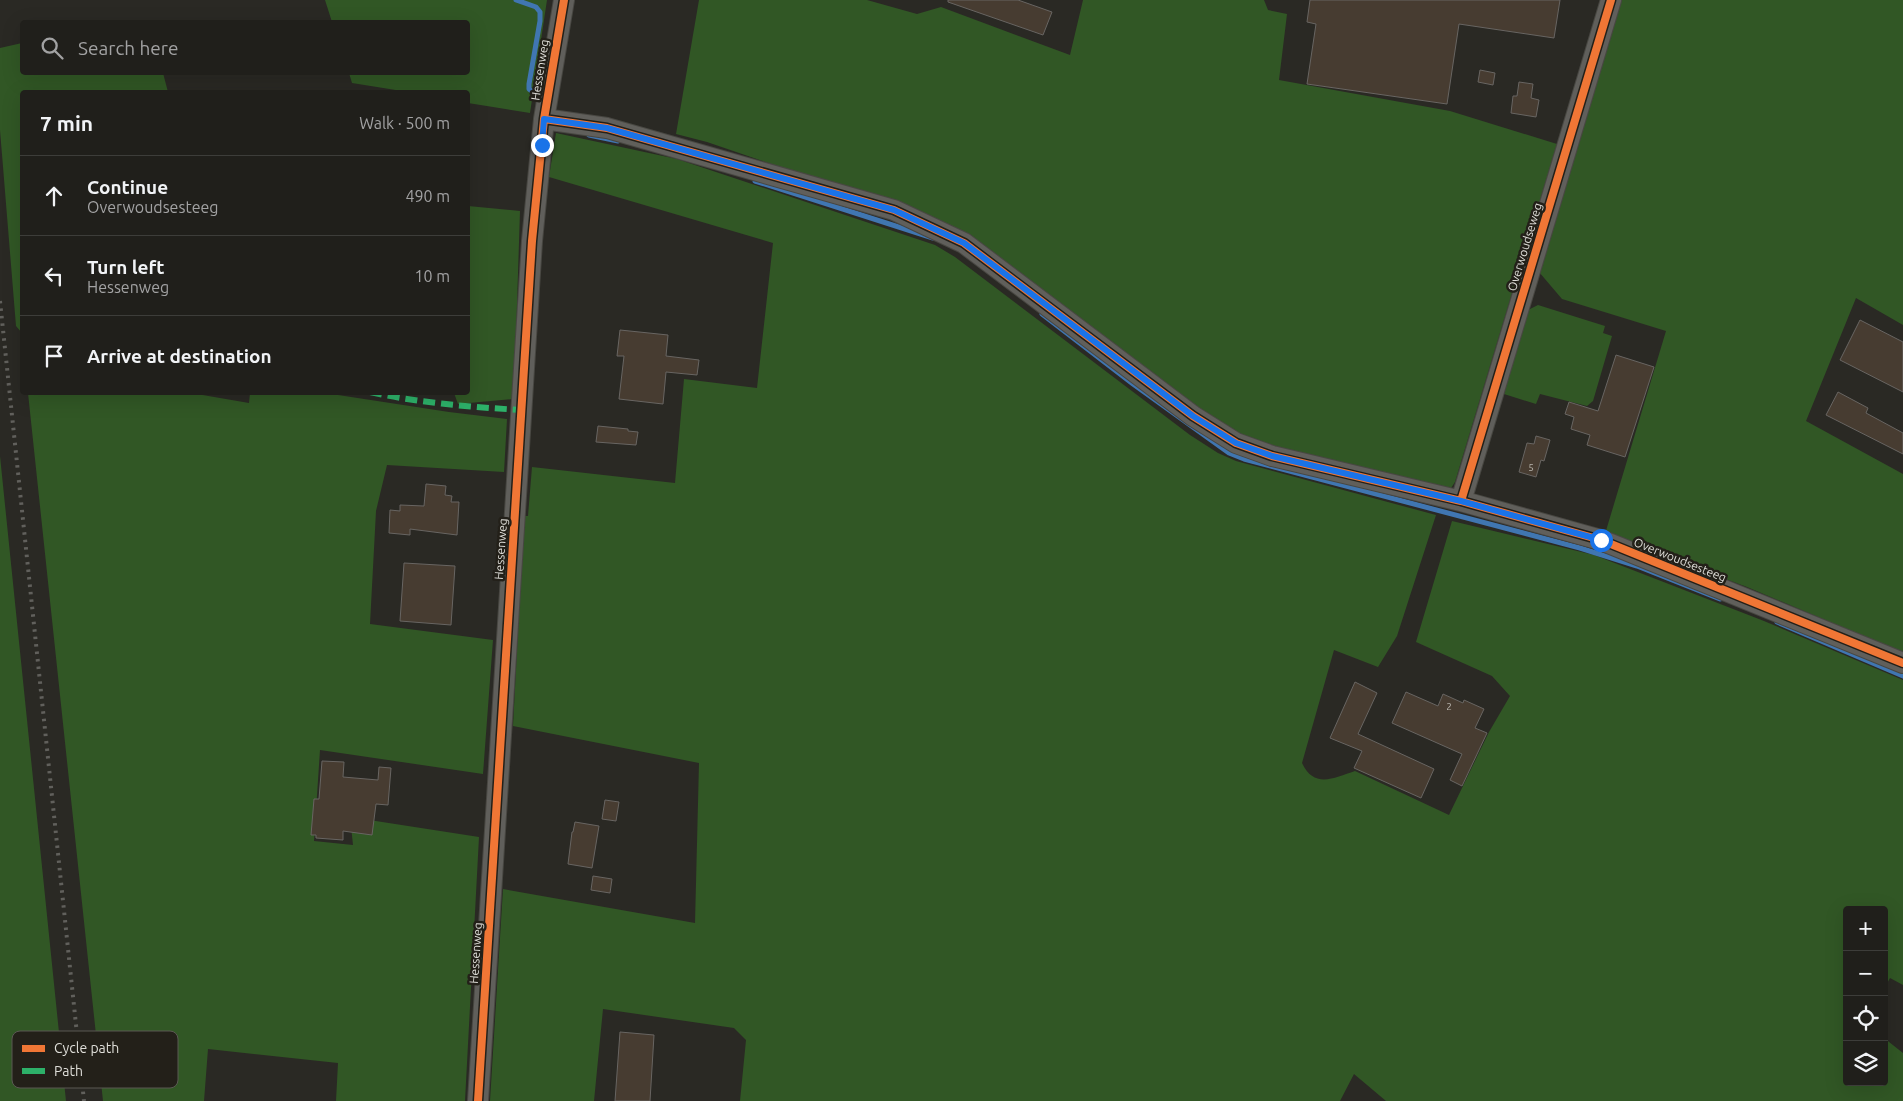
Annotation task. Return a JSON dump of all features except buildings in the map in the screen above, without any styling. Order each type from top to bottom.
[{"type":"street","name":"Hessenweg","points":[[478,1101],[532,241],[544,119],[564,0]]},
{"type":"street","name":"Overwoudseweg","points":[[1461,501],[1611,0]]},
{"type":"street","name":"Overwoudsesteeg","points":[[544,119],[607,128],[894,210],[964,243],[1193,416],[1236,443],[1272,456],[1461,501],[1601,540],[1903,663]]},
{"type":"green space","points":[[325,0],[547,0],[530,113],[470,103],[470,90],[396,90],[352,83],[350,75],[470,75],[470,20],[331,20]]},
{"type":"green space","points":[[699,0],[867,0],[917,14],[941,7],[1070,55],[1083,0],[1264,0],[1268,10],[1287,14],[1279,80],[1450,111],[1557,144],[1455,482],[1451,488],[1268,446],[1233,434],[945,223],[707,142],[676,134]]},
{"type":"green space","points":[[1618,0],[1903,0],[1903,325],[1856,298],[1806,421],[1903,474],[1903,653],[1747,587],[1605,534],[1666,331],[1562,299],[1539,272]]},
{"type":"green space","points":[[20,43],[20,75],[164,75],[167,90],[20,90],[20,331],[16,326],[0,130],[0,48]]},
{"type":"green space","points":[[556,133],[677,159],[935,245],[955,257],[1190,435],[1218,453],[1236,461],[1436,515],[1397,636],[1378,667],[1334,650],[1302,763],[1312,776],[1319,779],[1332,778],[1355,771],[1449,815],[1489,732],[1510,696],[1492,676],[1416,642],[1452,521],[1594,555],[1764,621],[1903,680],[1903,985],[1890,978],[1888,982],[1888,906],[1843,906],[1843,1086],[1888,1086],[1888,1041],[1903,1053],[1903,1101],[1386,1101],[1354,1074],[1340,1101],[740,1101],[746,1040],[734,1028],[603,1009],[594,1101],[490,1101],[503,889],[695,923],[699,763],[513,726],[524,516],[528,516],[532,467],[675,483],[684,379],[757,388],[773,243],[549,177]]},
{"type":"green space","points":[[470,206],[520,211],[514,399],[458,404],[455,395],[470,395]]},
{"type":"green space","points":[[1538,305],[1605,326],[1603,333],[1612,336],[1593,401],[1587,406],[1540,394],[1536,404],[1504,394],[1528,310]]},
{"type":"green space","points":[[28,395],[203,395],[249,403],[250,395],[338,395],[507,419],[504,472],[387,465],[376,511],[370,624],[493,640],[483,774],[320,750],[314,841],[353,845],[350,817],[479,837],[465,1101],[336,1101],[338,1063],[208,1049],[204,1101],[103,1101],[102,1088],[178,1088],[178,1031],[96,1031]]},
{"type":"green space","points":[[0,456],[59,1031],[12,1031],[12,1088],[65,1088],[66,1101],[0,1101]]},
{"type":"waterway","points":[[516,0],[536,7],[540,12],[529,84],[529,89],[534,93]]},
{"type":"waterway","points":[[589,135],[618,141]]},
{"type":"waterway","points":[[755,181],[933,238]]},
{"type":"waterway","points":[[1042,314],[1133,384],[1229,453],[1244,459],[1580,548],[1637,566],[1720,599]]},
{"type":"waterway","points":[[1777,622],[1903,676]]},
{"type":"railway","points":[[0,301],[77,1031]]},
{"type":"railway","points":[[83,1088],[84,1101]]},
{"type":"marked path","points":[[386,395],[445,404],[521,410]]},
{"type":"cycle path","points":[[478,1101],[532,241],[544,119],[564,0]]},
{"type":"cycle path","points":[[1461,501],[1611,0]]},
{"type":"cycle path","points":[[544,119],[607,128],[894,210],[964,243],[1193,416],[1236,443],[1272,456],[1461,501],[1601,540],[1903,663]]},
{"type":"route","points":[[542,145],[544,119],[607,128],[894,210],[964,243],[1193,416],[1236,443],[1272,456],[1461,501],[1601,540]]}]
